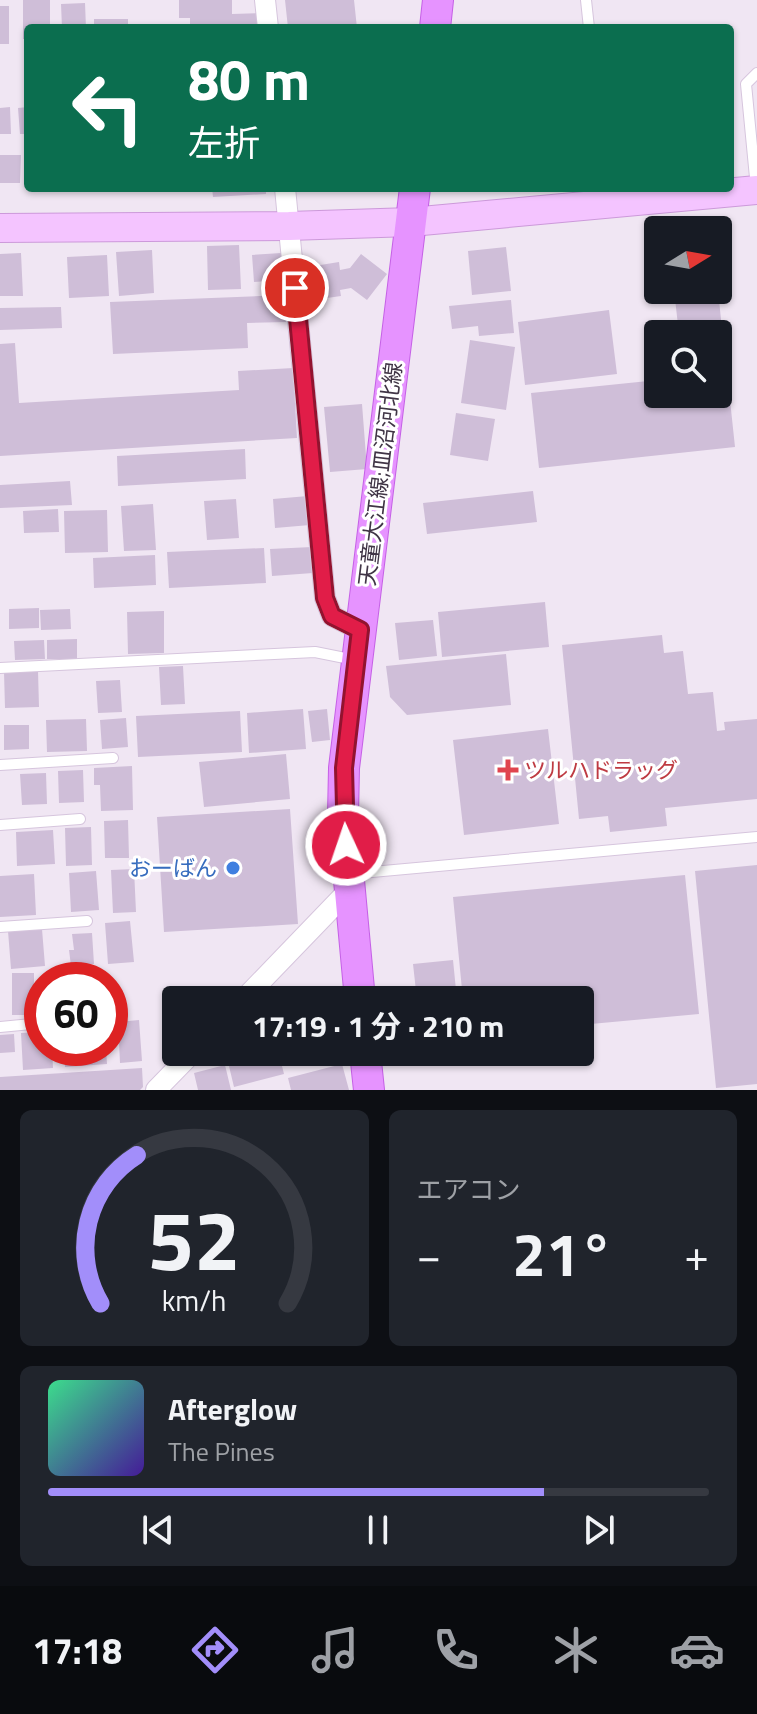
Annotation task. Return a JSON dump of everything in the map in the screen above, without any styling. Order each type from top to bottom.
[{"type":"main road","points":[[435,24],[438,0]]},
{"type":"main road","name":"天童大江線;皿沼河北線","points":[[359,986],[343,815],[344,768],[415,192]]},
{"type":"main road","points":[[366,1066],[369,1090]]},
{"type":"street","points":[[265,0],[268,24]]},
{"type":"street","points":[[734,190],[756,190]]},
{"type":"street","points":[[285,192],[325,598],[332,616],[360,630]]},
{"type":"street","points":[[0,228],[411,222],[607,196],[687,192]]},
{"type":"street","points":[[256,986],[349,882]]},
{"type":"street","points":[[156,1090],[179,1066]]},
{"type":"lane","points":[[586,0],[589,24]]},
{"type":"lane","points":[[756,190],[746,84],[757,73]]},
{"type":"lane","points":[[0,668],[315,652],[357,660]]},
{"type":"lane","points":[[0,765],[113,758]]},
{"type":"lane","points":[[0,825],[80,819]]},
{"type":"lane","points":[[349,882],[757,837]]},
{"type":"lane","points":[[0,927],[87,921]]},
{"type":"lane","points":[[0,1027],[24,1025]]},
{"type":"building","points":[[23,0],[50,0],[50,24],[24,24],[23,39]]},
{"type":"building","points":[[179,0],[232,0],[232,14],[260,13],[260,24],[190,24],[190,18],[179,18]]},
{"type":"building","points":[[285,0],[354,0],[357,24],[288,24]]},
{"type":"building","points":[[85,3],[86,24],[62,24],[61,4]]},
{"type":"building","points":[[0,6],[9,6],[9,44],[0,44]]},
{"type":"building","points":[[94,19],[128,19],[128,24],[94,24]]},
{"type":"building","points":[[10,107],[11,134],[0,134],[0,108]]},
{"type":"building","points":[[24,107],[24,134],[20,134],[18,108]]},
{"type":"building","points":[[0,155],[21,155],[20,183],[0,183]]},
{"type":"building","points":[[212,192],[266,192],[266,194],[213,197]]},
{"type":"building","points":[[239,245],[241,289],[208,290],[207,246]]},
{"type":"building","points":[[506,247],[511,291],[472,295],[468,251]]},
{"type":"building","points":[[152,250],[154,293],[119,296],[116,252]]},
{"type":"building","points":[[21,253],[23,296],[0,296],[0,254]]},
{"type":"building","points":[[281,253],[283,280],[254,282],[252,255]]},
{"type":"building","points":[[361,254],[387,274],[367,300],[351,288],[340,290],[341,296],[313,300],[308,267],[339,262],[340,270],[350,268]]},
{"type":"building","points":[[107,255],[109,296],[69,298],[67,257]]},
{"type":"building","points":[[285,295],[286,322],[247,323],[248,348],[113,354],[110,302]]},
{"type":"building","points":[[511,300],[514,333],[479,336],[478,326],[452,329],[449,306]]},
{"type":"building","points":[[676,304],[719,304],[721,320],[677,320]]},
{"type":"building","points":[[61,307],[62,328],[0,330],[0,308]]},
{"type":"building","points":[[609,310],[617,374],[525,385],[518,322]]},
{"type":"building","points":[[470,340],[515,347],[506,410],[461,403]]},
{"type":"building","points":[[15,343],[19,403],[239,390],[238,371],[293,368],[297,438],[0,456],[0,344]]},
{"type":"building","points":[[644,381],[644,408],[731,408],[735,447],[539,468],[531,393]]},
{"type":"building","points":[[362,404],[367,469],[330,472],[324,407]]},
{"type":"building","points":[[456,413],[495,419],[488,461],[450,455]]},
{"type":"building","points":[[245,449],[246,479],[118,486],[117,456]]},
{"type":"building","points":[[70,481],[72,505],[0,508],[0,485]]},
{"type":"building","points":[[533,491],[537,522],[427,534],[423,503]]},
{"type":"building","points":[[308,496],[310,525],[275,528],[273,499]]},
{"type":"building","points":[[236,499],[239,538],[207,540],[204,501]]},
{"type":"building","points":[[153,504],[156,550],[124,551],[121,506]]},
{"type":"building","points":[[58,509],[59,532],[24,533],[23,511]]},
{"type":"building","points":[[107,510],[108,552],[65,553],[64,511]]},
{"type":"building","points":[[312,547],[313,573],[272,576],[270,549]]},
{"type":"building","points":[[264,548],[266,583],[169,588],[167,552]]},
{"type":"building","points":[[155,555],[156,585],[94,588],[93,558]]},
{"type":"building","points":[[545,602],[549,647],[442,657],[438,612]]},
{"type":"building","points":[[39,608],[39,628],[9,629],[9,609]]},
{"type":"building","points":[[70,609],[71,629],[41,630],[40,610]]},
{"type":"building","points":[[164,611],[164,653],[128,654],[127,612]]},
{"type":"building","points":[[433,620],[437,656],[399,660],[395,623]]},
{"type":"building","points":[[662,635],[664,653],[683,651],[688,694],[713,692],[717,731],[725,730],[724,722],[757,719],[757,799],[665,808],[667,826],[610,832],[608,816],[579,819],[562,645]]},
{"type":"building","points":[[77,639],[77,659],[47,659],[47,640]]},
{"type":"building","points":[[44,640],[45,659],[15,660],[14,641]]},
{"type":"building","points":[[506,654],[511,705],[407,715],[390,697],[386,666]]},
{"type":"building","points":[[183,666],[185,704],[161,705],[159,667]]},
{"type":"building","points":[[38,671],[39,707],[5,708],[4,672]]},
{"type":"building","points":[[120,680],[122,712],[98,713],[96,681]]},
{"type":"building","points":[[303,709],[306,749],[249,753],[247,713]]},
{"type":"building","points":[[327,709],[330,740],[312,742],[308,711]]},
{"type":"building","points":[[240,711],[242,752],[138,757],[136,716]]},
{"type":"building","points":[[126,718],[128,747],[102,749],[100,720]]},
{"type":"building","points":[[86,719],[87,751],[47,752],[46,720]]},
{"type":"building","points":[[4,725],[29,725],[29,749],[4,750]]},
{"type":"building","points":[[548,729],[559,824],[464,835],[453,740]]},
{"type":"building","points":[[286,754],[290,799],[204,807],[199,762]]},
{"type":"building","points":[[132,766],[133,810],[101,811],[100,785],[94,785],[94,768]]},
{"type":"building","points":[[83,770],[84,802],[59,803],[58,771]]},
{"type":"building","points":[[46,773],[47,804],[22,805],[20,774]]},
{"type":"building","points":[[290,809],[298,924],[164,932],[157,817]]},
{"type":"building","points":[[128,820],[129,858],[105,858],[104,821]]},
{"type":"building","points":[[91,827],[92,865],[66,866],[65,828]]},
{"type":"building","points":[[53,830],[55,864],[17,866],[16,832]]},
{"type":"building","points":[[757,865],[757,1084],[716,1088],[695,871]]},
{"type":"building","points":[[134,869],[136,912],[113,913],[111,870]]},
{"type":"building","points":[[96,871],[99,910],[71,912],[69,873]]},
{"type":"building","points":[[34,874],[36,915],[0,917],[0,876]]},
{"type":"building","points":[[685,875],[699,1014],[594,1024],[594,986],[462,986],[453,897]]},
{"type":"building","points":[[130,921],[134,962],[108,962],[105,923]]},
{"type":"building","points":[[42,929],[45,962],[24,962],[24,968],[11,969],[8,931]]},
{"type":"building","points":[[92,933],[94,962],[70,962],[69,950],[74,950],[72,934]]},
{"type":"building","points":[[453,960],[456,986],[415,986],[413,964]]},
{"type":"building","points":[[12,973],[24,973],[24,1015],[12,1015]]},
{"type":"building","points":[[139,1020],[142,1061],[128,1062],[128,1021]]},
{"type":"building","points":[[21,1033],[24,1033],[24,1066],[53,1068],[23,1070]]},
{"type":"building","points":[[14,1034],[15,1052],[0,1053],[0,1035]]},
{"type":"building","points":[[225,1066],[231,1090],[198,1090],[194,1073]]},
{"type":"building","points":[[229,1066],[282,1066],[284,1074],[234,1087]]},
{"type":"building","points":[[343,1066],[349,1090],[291,1090],[288,1078]]},
{"type":"building","points":[[142,1068],[143,1087],[140,1090],[0,1090],[0,1077]]},
{"type":"place","name":"ツルハドラッグ","points":[[508,770]]},
{"type":"place","name":"おーばん","points":[[233,868]]},
{"type":"route","points":[[295,288],[325,598],[332,616],[360,630],[344,768],[346,845]]}]
